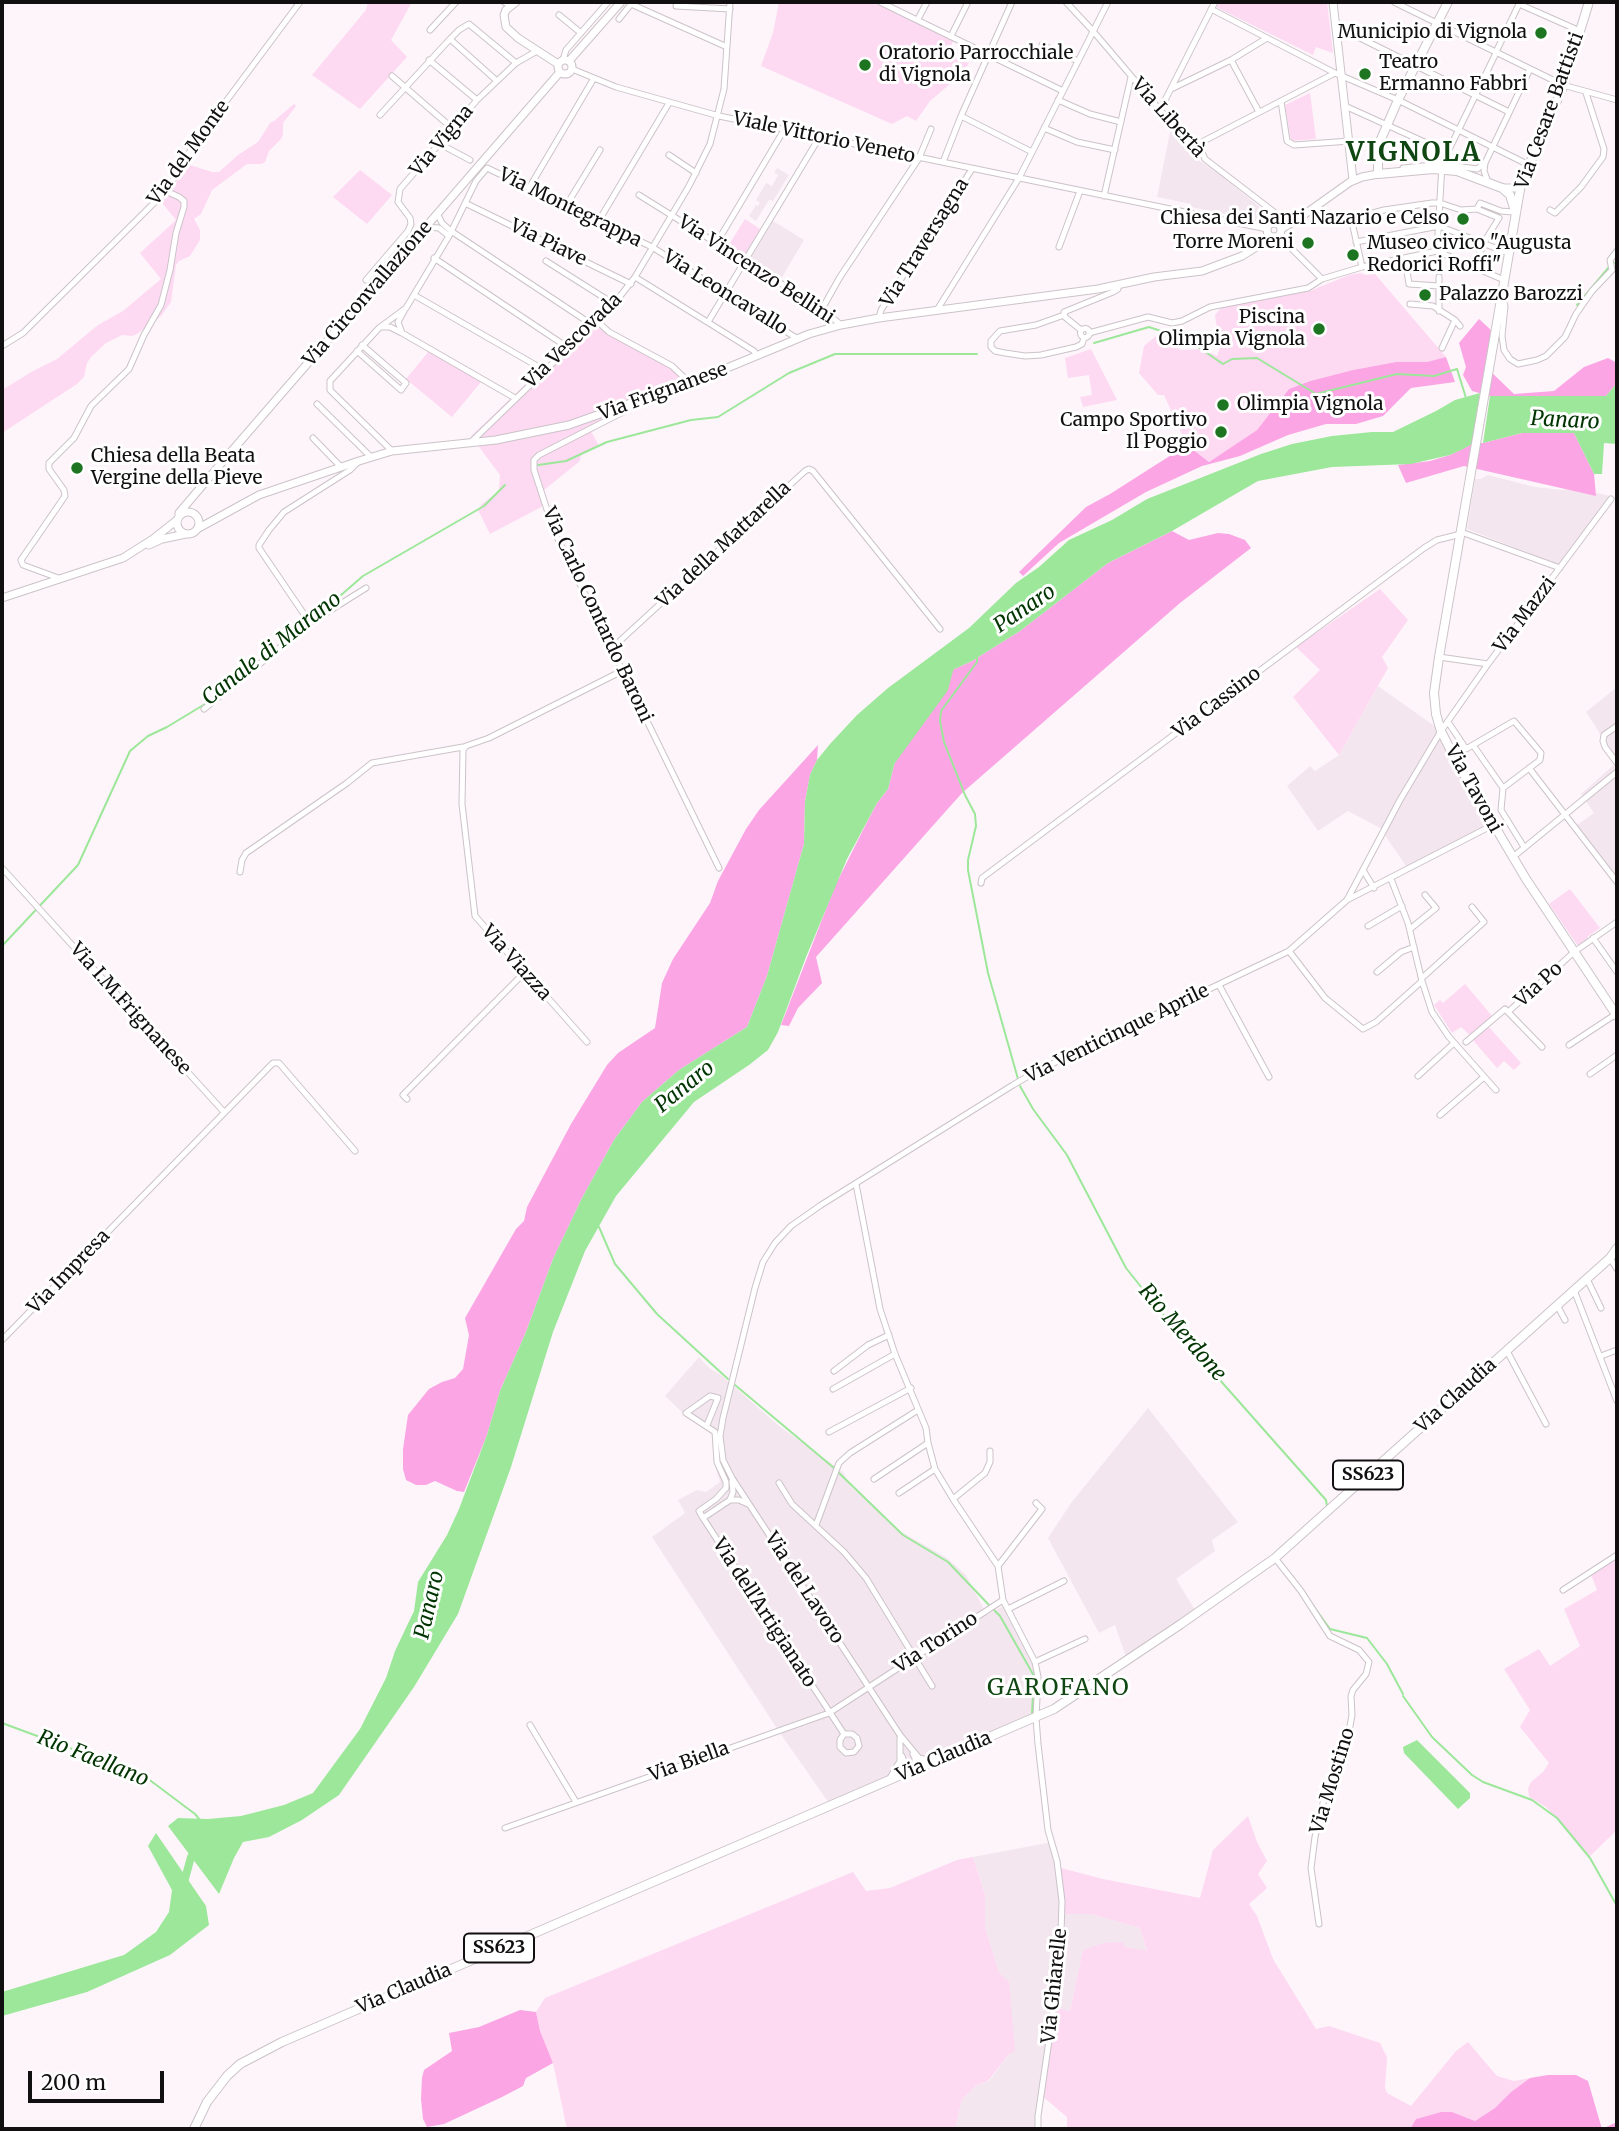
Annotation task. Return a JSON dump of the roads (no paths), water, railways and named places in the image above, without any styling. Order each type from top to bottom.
[{"type":"main road","points":[[565,63],[567,74],[560,72],[565,63],[621,2]]},
{"type":"main road","points":[[1333,2],[1353,180]]},
{"type":"main road","points":[[1378,174],[1378,146],[1398,100],[1448,2]]},
{"type":"main road","name":"Via Cesare Battisti","points":[[1490,358],[1521,184],[1563,85],[1589,2]]},
{"type":"main road","points":[[510,3],[504,15],[506,27],[537,51],[565,63]]},
{"type":"main road","name":"Via Circonvallazione","points":[[138,548],[178,518],[179,513],[560,72]]},
{"type":"main road","points":[[1277,231],[1271,223],[1266,229],[1268,234],[1277,231],[1353,180],[1442,166],[1502,188],[1512,199],[1514,216]]},
{"type":"main road","points":[[1502,188],[1515,188],[1521,184]]},
{"type":"main road","name":"Via Frignanese","points":[[197,529],[259,495],[371,457],[392,452],[513,438],[587,420],[841,325],[1118,286],[1146,278],[1196,272],[1222,265],[1250,252],[1277,231]]},
{"type":"main road","name":"Via Tavoni","points":[[1490,358],[1439,657],[1434,693],[1436,714],[1441,732],[1492,823],[1616,1015]]},
{"type":"main road","points":[[188,503],[188,512]]},
{"type":"main road","points":[[186,534],[179,530],[178,518],[188,512]]},
{"type":"main road","points":[[188,512],[198,519],[214,520]]},
{"type":"main road","points":[[2,598],[111,562],[162,539],[191,534],[197,529],[198,519]]},
{"type":"main road","name":"Via Claudia","points":[[194,2129],[215,2090],[240,2064],[282,2042],[1054,1709],[1275,1558],[1611,1258],[1617,1248]]},
{"type":"street","name":"Via del Monte","points":[[2,346],[23,333],[166,191],[195,143],[300,2]]},
{"type":"street","points":[[430,30],[456,2]]},
{"type":"street","points":[[565,63],[566,50],[608,2]]},
{"type":"street","name":"Via Vescovada","points":[[470,443],[614,304],[631,284],[710,144],[724,89],[730,2]]},
{"type":"street","points":[[880,2],[1063,91]]},
{"type":"street","points":[[918,19],[927,2]]},
{"type":"street","points":[[951,36],[968,2]]},
{"type":"street","points":[[943,162],[1013,2]]},
{"type":"street","name":"Via Libertà","points":[[1066,2],[1186,140],[1191,144],[1198,144],[1205,159],[1274,212],[1277,217],[1277,231],[1322,279]]},
{"type":"street","points":[[937,310],[1019,178],[1108,2]]},
{"type":"street","points":[[1160,110],[1215,2]]},
{"type":"street","points":[[1394,2],[1495,54],[1563,85],[1617,100]]},
{"type":"street","points":[[1437,251],[1442,166],[1520,3],[1580,31]]},
{"type":"street","points":[[619,19],[631,4],[727,47]]},
{"type":"street","points":[[676,6],[730,9]]},
{"type":"street","points":[[1211,9],[1529,165]]},
{"type":"street","points":[[559,15],[582,33]]},
{"type":"street","points":[[380,115],[429,60],[459,30],[469,24],[516,63]]},
{"type":"street","points":[[1336,26],[1509,112]]},
{"type":"street","points":[[1171,89],[1231,60],[1267,38]]},
{"type":"street","points":[[450,39],[497,81]]},
{"type":"street","points":[[1042,46],[1078,61]]},
{"type":"street","name":"Via Vigna","points":[[366,280],[411,224],[410,218],[398,202],[400,189],[477,100],[516,63],[537,51]]},
{"type":"street","points":[[429,60],[477,100]]},
{"type":"street","points":[[1231,60],[1259,112]]},
{"type":"street","name":"Viale Vittorio Veneto","points":[[565,63],[615,87],[719,116],[1266,229]]},
{"type":"street","points":[[1489,182],[1484,171],[1485,163],[1530,69]]},
{"type":"street","points":[[1198,144],[1339,74]]},
{"type":"street","points":[[393,76],[452,128]]},
{"type":"street","points":[[1104,196],[1131,77]]},
{"type":"street","points":[[529,188],[594,78]]},
{"type":"street","points":[[1553,212],[1604,157],[1604,149],[1586,93]]},
{"type":"street","points":[[1058,100],[1090,114],[1121,122]]},
{"type":"street","points":[[1281,101],[1287,141],[1294,145],[1350,141]]},
{"type":"street","points":[[598,222],[669,103]]},
{"type":"street","points":[[1345,106],[1431,145],[1433,159],[1442,166],[1477,169],[1485,163]]},
{"type":"street","points":[[961,116],[1032,152]]},
{"type":"street","points":[[1044,128],[1077,142],[1115,149]]},
{"type":"street","points":[[822,309],[840,277],[919,158],[931,129]]},
{"type":"street","points":[[716,244],[784,130]]},
{"type":"street","points":[[708,322],[818,138]]},
{"type":"street","points":[[440,144],[470,160]]},
{"type":"street","points":[[566,206],[600,150]]},
{"type":"street","points":[[669,155],[696,173]]},
{"type":"street","name":"Via Montegrappa","points":[[465,203],[475,181],[487,168],[652,247]]},
{"type":"street","name":"Via Traversagna","points":[[879,318],[881,310],[972,169]]},
{"type":"street","points":[[61,579],[23,565],[21,560],[65,496],[48,463],[74,439],[91,406],[128,369],[161,305],[184,207],[181,198],[166,191]]},
{"type":"street","points":[[1059,247],[1080,191]]},
{"type":"street","name":"Via Vincenzo Bellini","points":[[639,195],[822,309],[841,325]]},
{"type":"street","points":[[402,333],[398,322],[465,203]]},
{"type":"street","name":"Via Piave","points":[[465,203],[631,284]]},
{"type":"street","points":[[1362,267],[1352,222],[1358,217],[1384,210],[1440,203],[1461,209],[1477,209],[1499,218],[1474,266]]},
{"type":"street","points":[[1477,209],[1479,203],[1514,216]]},
{"type":"street","points":[[437,213],[450,233]]},
{"type":"street","points":[[1356,242],[1439,226],[1508,253]]},
{"type":"street","points":[[426,227],[439,228],[450,233],[609,332],[668,363],[690,383]]},
{"type":"street","name":"Via Leoncavallo","points":[[652,247],[799,339]]},
{"type":"street","points":[[1087,335],[1144,318],[1177,322],[1210,307],[1308,288],[1322,279],[1362,267],[1437,251],[1504,280]]},
{"type":"street","points":[[1501,294],[1505,306],[1502,336],[1504,350],[1513,361],[1524,364],[1546,356],[1565,337],[1576,314],[1592,291],[1612,270],[1610,260],[1617,251]]},
{"type":"street","points":[[434,258],[567,347]]},
{"type":"street","points":[[1405,258],[1409,284],[1439,286]]},
{"type":"street","points":[[546,261],[614,304]]},
{"type":"street","points":[[635,277],[754,351],[757,356]]},
{"type":"street","points":[[1439,277],[1439,311]]},
{"type":"street","points":[[1064,315],[1081,330],[1086,329],[1087,335],[1082,344],[1031,356],[1000,352],[991,347],[991,341],[1000,331],[1030,326],[1064,315],[1068,310],[1113,292],[1118,286]]},
{"type":"street","points":[[414,295],[544,370]]},
{"type":"street","points":[[1410,304],[1433,306],[1460,326]]},
{"type":"street","points":[[392,452],[330,390],[330,381],[379,328],[406,309]]},
{"type":"street","points":[[1442,348],[1455,320]]},
{"type":"street","points":[[379,328],[390,327],[402,333],[515,398]]},
{"type":"street","points":[[357,351],[401,390],[406,383],[362,345]]},
{"type":"street","points":[[317,404],[371,457]]},
{"type":"street","name":"Via Carlo Contardo Baroni","points":[[630,404],[625,411],[539,455],[533,463],[535,476],[554,531],[719,868]]},
{"type":"street","points":[[313,438],[341,467]]},
{"type":"street","points":[[309,622],[259,545],[268,530],[285,512],[350,470],[359,461]]},
{"type":"street","name":"Via della Mattarella","points":[[611,649],[809,469],[940,629]]},
{"type":"street","name":"Via Mazzi","points":[[1441,732],[1611,499]]},
{"type":"street","points":[[1461,533],[1560,568]]},
{"type":"street","name":"Via Cassino","points":[[981,883],[982,878],[1424,548],[1437,540],[1461,533]]},
{"type":"street","points":[[204,709],[309,622],[366,588]]},
{"type":"street","points":[[1439,657],[1489,663]]},
{"type":"street","points":[[240,872],[246,853],[372,763],[463,747],[489,738],[622,671]]},
{"type":"street","points":[[1448,722],[1466,749],[1514,721],[1541,753],[1540,760],[1503,788]]},
{"type":"street","points":[[1617,726],[1604,735],[1603,741],[1617,763]]},
{"type":"street","name":"Via Venticinque Aprile","points":[[720,1436],[763,1262],[775,1243],[791,1226],[1037,1070],[1289,951],[1347,900],[1399,800],[1441,732]]},
{"type":"street","points":[[1347,900],[1492,823],[1498,816],[1503,788],[1473,745]]},
{"type":"street","name":"Via Viazza","points":[[463,747],[462,804],[475,916],[587,1042]]},
{"type":"street","points":[[1529,768],[1617,882]]},
{"type":"street","points":[[1513,857],[1617,772]]},
{"type":"street","points":[[1501,810],[1524,847]]},
{"type":"street","name":"Via I.M.Frignanese","points":[[2,867],[224,1112]]},
{"type":"street","points":[[1363,870],[1374,888]]},
{"type":"street","points":[[1391,879],[1410,929],[1432,1012],[1454,1043],[1496,1090]]},
{"type":"street","points":[[1410,929],[1436,908],[1425,895]]},
{"type":"street","points":[[1368,926],[1402,905]]},
{"type":"street","points":[[1289,951],[1325,998],[1363,1029],[1376,1022],[1484,922],[1472,907]]},
{"type":"street","name":"Via Po","points":[[1542,1047],[1508,1012],[1574,952],[1617,922]]},
{"type":"street","points":[[1593,938],[1617,972]]},
{"type":"street","points":[[1377,972],[1401,952],[1415,947]]},
{"type":"street","points":[[407,1099],[403,1095],[524,973]]},
{"type":"street","points":[[1219,985],[1269,1077]]},
{"type":"street","points":[[1466,1042],[1505,1009],[1508,1012]]},
{"type":"street","points":[[1569,1045],[1616,1015]]},
{"type":"street","points":[[1418,1076],[1454,1043]]},
{"type":"street","points":[[1590,1074],[1617,1055]]},
{"type":"street","points":[[224,1112],[273,1063],[279,1063],[355,1151]]},
{"type":"street","points":[[1440,1115],[1484,1077]]},
{"type":"street","name":"Via Impresa","points":[[2,1340],[224,1112]]},
{"type":"street","points":[[856,1184],[880,1309],[895,1354],[926,1428],[935,1469],[998,1566],[1003,1600],[1035,1662],[1038,1677],[1035,1718]]},
{"type":"street","points":[[1611,1258],[1617,1269]]},
{"type":"street","points":[[1587,1279],[1601,1308]]},
{"type":"street","points":[[1574,1290],[1617,1401]]},
{"type":"street","points":[[1557,1305],[1565,1320]]},
{"type":"street","points":[[834,1371],[868,1345],[889,1335]]},
{"type":"street","points":[[1601,1356],[1617,1350]]},
{"type":"street","points":[[1507,1351],[1546,1424]]},
{"type":"street","points":[[833,1389],[895,1354]]},
{"type":"street","points":[[830,1433],[911,1388]]},
{"type":"street","points":[[703,1518],[699,1511],[716,1499],[726,1488],[726,1482],[717,1462],[715,1432],[686,1413],[710,1396],[718,1398],[707,1425]]},
{"type":"street","points":[[816,1525],[839,1464],[850,1453],[918,1410]]},
{"type":"street","name":"Via del Lavoro","points":[[720,1436],[723,1460],[732,1478],[912,1752]]},
{"type":"street","points":[[874,1479],[928,1443]]},
{"type":"street","points":[[953,1499],[985,1473],[990,1462],[990,1451]]},
{"type":"street","points":[[899,1493],[935,1469]]},
{"type":"street","points":[[732,1478],[733,1492],[730,1500],[749,1504]]},
{"type":"street","points":[[779,1483],[792,1504],[844,1552],[866,1578],[932,1686]]},
{"type":"street","name":"Via dell'Artigianato","points":[[730,1500],[703,1518],[844,1734]]},
{"type":"street","points":[[998,1566],[1042,1510],[1036,1503]]},
{"type":"street","points":[[1563,1590],[1617,1555]]},
{"type":"street","name":"Via Mostino","points":[[1275,1558],[1301,1591],[1330,1636],[1359,1650],[1369,1662],[1366,1674],[1350,1696],[1352,1715],[1348,1737],[1322,1803],[1315,1837],[1311,1868],[1319,1924]]},
{"type":"street","points":[[1008,1609],[1064,1581]]},
{"type":"street","name":"Via Torino","points":[[868,1686],[1003,1600]]},
{"type":"street","points":[[1035,1662],[1085,1639]]},
{"type":"street","name":"Via Biella","points":[[505,1828],[829,1713],[868,1686]]},
{"type":"street","name":"Via Ghiarelle","points":[[1035,1718],[1048,1830],[1057,1861],[1062,1901],[1060,1965],[1038,2129]]},
{"type":"street","points":[[530,1726],[576,1802]]},
{"type":"street","points":[[900,1735],[904,1762],[915,1770]]},
{"type":"street","points":[[912,1752],[923,1760],[934,1761]]},
{"type":"street","points":[[912,1752],[915,1770]]},
{"type":"street","points":[[887,1782],[897,1769],[901,1753]]},
{"type":"water","points":[[1617,383],[1617,444],[1604,443],[1602,474],[1594,474],[1574,433],[1522,433],[1483,443],[1490,396],[1606,396]]},
{"type":"water","points":[[1480,393],[1472,444],[1463,449],[1450,455],[1411,464],[1332,467],[1258,481],[1172,531],[1108,563],[1020,631],[972,661],[948,672],[944,689],[899,746],[888,789],[877,803],[847,859],[778,1032],[768,1050],[694,1102],[616,1196],[585,1251],[553,1332],[511,1467],[458,1614],[414,1687],[339,1795],[302,1820],[269,1837],[243,1842],[219,1894],[168,1826],[178,1818],[241,1816],[284,1805],[313,1793],[360,1729],[386,1678],[395,1651],[414,1611],[418,1582],[447,1535],[459,1509],[487,1435],[500,1391],[526,1332],[553,1259],[582,1198],[614,1140],[642,1102],[679,1070],[747,1027],[767,976],[804,844],[805,802],[810,775],[817,760],[830,744],[857,715],[888,688],[969,628],[1016,583],[1069,540],[1112,520],[1147,499],[1261,454],[1332,436],[1393,432],[1455,400]]},
{"type":"water","points":[[1417,1740],[1470,1793],[1470,1798],[1458,1809],[1404,1753],[1403,1747]]},
{"type":"water","points":[[156,1833],[206,1906],[209,1925],[170,1955],[87,1992],[2,2016],[2,1992],[124,1955],[156,1932],[169,1912],[172,1890],[148,1846]]},
{"type":"waterway","points":[[1577,305],[1609,267]]},
{"type":"waterway","name":"Canale di Marano","points":[[1094,343],[1149,327],[1198,347],[1223,364],[1232,359],[1257,358],[1316,394],[1397,374],[1434,376],[1457,369],[1466,398]]},
{"type":"waterway","name":"Canale di Marano","points":[[538,465],[566,461],[607,442],[691,420],[718,417],[789,373],[835,354],[977,354]]},
{"type":"waterway","name":"Canale di Marano","points":[[318,615],[363,576],[484,506],[505,485]]},
{"type":"waterway","name":"Rio Merdone","points":[[977,658],[977,662],[941,711],[940,721],[944,742],[975,814],[976,826],[968,870],[988,973],[1018,1079]]},
{"type":"waterway","name":"Panaro","points":[[893,759],[944,689],[950,667]]},
{"type":"waterway","name":"Canale di Marano","points":[[2,946],[78,865],[130,751],[148,736],[210,701]]},
{"type":"waterway","name":"Rio Merdone","points":[[1020,1086],[1033,1109],[1067,1155],[1126,1268],[1173,1327],[1326,1500],[1327,1506]]},
{"type":"waterway","points":[[599,1227],[615,1264],[657,1314],[728,1379]]},
{"type":"waterway","points":[[735,1385],[834,1468]]},
{"type":"waterway","points":[[838,1472],[903,1535],[948,1562],[989,1605]]},
{"type":"waterway","name":"Rio Merdone","points":[[1275,1553],[1292,1538]]},
{"type":"waterway","name":"Rio Merdone","points":[[1312,1604],[1330,1629],[1367,1638],[1387,1664],[1403,1694]]},
{"type":"waterway","points":[[994,1610],[1034,1676],[1032,1713]]},
{"type":"waterway","name":"Rio Merdone","points":[[1403,1696],[1432,1737],[1472,1775],[1483,1782],[1532,1800],[1557,1818],[1590,1858],[1617,1906]]},
{"type":"waterway","name":"Rio Faellano","points":[[2,1723],[143,1775],[200,1820]]},
{"type":"waterway","name":"Panaro","points":[[183,1886],[196,1849]]},
{"type":"tunnel","points":[[1439,268],[1439,277]]},
{"type":"place","name":"Municipio di Vignola","points":[[1541,33]]},
{"type":"place","name":"Oratorio Parrocchiale di Vignola","points":[[865,65]]},
{"type":"place","name":"Teatro Ermanno Fabbri","points":[[1365,74]]},
{"type":"place","name":"Chiesa dei Santi Nazario e Celso","points":[[1463,219]]},
{"type":"place","name":"Torre Moreni","points":[[1308,243]]},
{"type":"place","name":"Museo civico \"Augusta Redorici Roffi\"","points":[[1353,255]]},
{"type":"place","name":"Palazzo Barozzi","points":[[1425,295]]},
{"type":"place","name":"Piscina Olimpia Vignola","points":[[1319,329]]},
{"type":"place","name":"Olimpia Vignola","points":[[1223,405]]},
{"type":"place","name":"Campo Sportivo Il Poggio","points":[[1221,432]]},
{"type":"place","name":"Chiesa della Beata Vergine della Pieve","points":[[77,468]]},
{"type":"district","name":"VIGNOLA","points":[[1414,154]]},
{"type":"district","name":"GAROFANO","points":[[1059,1688]]}]
